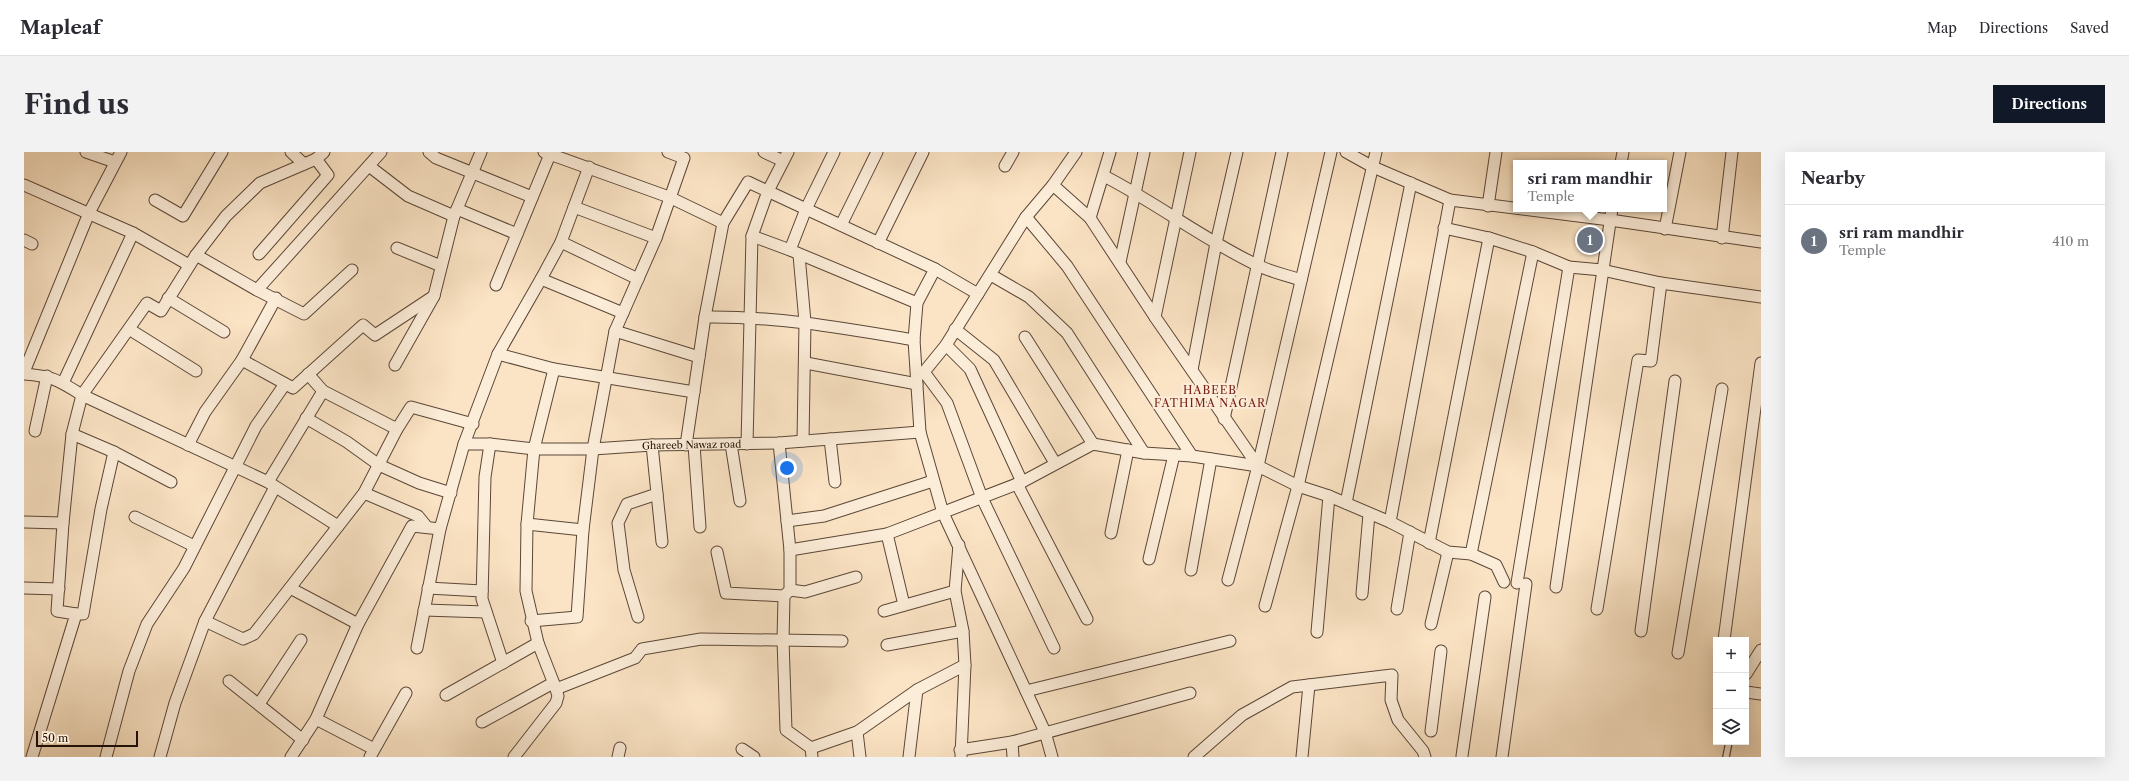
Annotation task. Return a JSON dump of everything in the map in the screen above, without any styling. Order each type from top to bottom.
[{"type":"street","points":[[86,152],[115,162]]},
{"type":"street","points":[[121,152],[88,213],[24,373],[47,376],[63,383],[82,395],[271,485],[338,526]]},
{"type":"street","points":[[291,152],[304,164]]},
{"type":"street","points":[[257,290],[381,152]]},
{"type":"street","points":[[430,152],[436,158],[532,197]]},
{"type":"street","points":[[395,364],[434,296],[456,213],[481,152]]},
{"type":"street","points":[[531,621],[577,617],[583,530],[593,449],[615,331],[656,238],[669,197],[684,158],[668,152]]},
{"type":"street","points":[[747,444],[752,236],[768,191],[785,157],[764,152]]},
{"type":"street","points":[[803,441],[806,322],[794,252],[806,209],[834,152]]},
{"type":"street","points":[[841,225],[877,152]]},
{"type":"street","points":[[878,243],[923,152]]},
{"type":"street","points":[[1005,166],[1013,152]]},
{"type":"street","points":[[919,377],[946,345],[1026,217],[1053,185],[1076,152]]},
{"type":"street","points":[[1090,218],[1104,176],[1110,152]]},
{"type":"street","points":[[1120,262],[1144,152]]},
{"type":"street","points":[[1155,317],[1190,152]]},
{"type":"street","points":[[1192,370],[1216,243],[1237,152]]},
{"type":"street","points":[[1224,419],[1282,152]]},
{"type":"street","points":[[1228,580],[1258,466],[1300,280],[1331,152]]},
{"type":"street","points":[[1346,152],[1373,167],[1450,200],[1488,206],[1513,208]]},
{"type":"street","points":[[1265,606],[1298,486],[1376,152]]},
{"type":"street","points":[[1488,206],[1496,152]]},
{"type":"street","points":[[1665,229],[1680,152]]},
{"type":"street","points":[[1722,238],[1732,152]]},
{"type":"street","points":[[496,285],[532,197],[548,153],[669,197],[723,223]]},
{"type":"street","points":[[155,200],[183,216],[217,154]]},
{"type":"street","points":[[114,452],[101,509],[83,614],[57,611],[63,523],[72,434],[82,395],[147,303],[161,311],[196,254],[226,216],[260,182],[320,156],[328,175],[259,254]]},
{"type":"street","points":[[369,166],[408,196],[517,234]]},
{"type":"street","points":[[417,648],[440,529],[464,444],[473,424],[498,354],[561,242],[589,168]]},
{"type":"street","points":[[1104,176],[1136,192],[1216,243],[1258,266],[1300,280]]},
{"type":"street","points":[[700,527],[690,445],[694,392],[705,317],[723,223],[748,182],[934,269],[978,294]]},
{"type":"street","points":[[1346,503],[1411,183]]},
{"type":"street","points":[[24,185],[133,233],[189,265]]},
{"type":"street","points":[[1053,185],[1090,218],[1224,419],[1258,466]]},
{"type":"street","points":[[1390,522],[1450,200]]},
{"type":"street","points":[[574,207],[656,238]]},
{"type":"street","points":[[1580,212],[1611,214],[1665,229],[1722,238],[1761,242]]},
{"type":"street","points":[[1556,587],[1611,214]]},
{"type":"street","points":[[1026,217],[1067,266],[1192,456]]},
{"type":"street","points":[[1444,228],[1489,238],[1533,252],[1568,267],[1602,270],[1661,283],[1761,297]]},
{"type":"street","points":[[63,383],[133,233]]},
{"type":"street","points":[[752,236],[917,303]]},
{"type":"street","points":[[1429,543],[1489,238]]},
{"type":"street","points":[[561,242],[638,279]]},
{"type":"street","points":[[397,248],[441,266]]},
{"type":"street","points":[[1471,554],[1533,252]]},
{"type":"street","points":[[196,254],[257,290],[276,298],[304,314],[352,270]]},
{"type":"street","points":[[1502,757],[1521,584],[1568,267]]},
{"type":"street","points":[[934,269],[917,303],[914,340],[919,377],[920,432],[943,513],[959,544],[1045,732],[1052,757]]},
{"type":"street","points":[[991,275],[1029,297],[1067,332],[1144,453]]},
{"type":"street","points":[[541,279],[624,313]]},
{"type":"street","points":[[1597,609],[1638,360],[1651,361],[1661,283]]},
{"type":"street","points":[[242,360],[292,388],[363,325],[375,335],[434,296]]},
{"type":"street","points":[[168,298],[224,332]]},
{"type":"street","points":[[188,446],[204,412],[242,360],[276,298]]},
{"type":"street","points":[[705,317],[749,317],[806,322],[914,340]]},
{"type":"street","points":[[129,329],[196,371]]},
{"type":"street","points":[[955,329],[994,360],[1055,463]]},
{"type":"street","points":[[615,331],[699,357]]},
{"type":"street","points":[[1025,337],[1093,444]]},
{"type":"street","points":[[946,345],[970,369],[1020,483],[1087,619]]},
{"type":"street","points":[[498,354],[554,369],[694,392]]},
{"type":"street","points":[[806,363],[919,377],[947,402],[982,498],[1054,648]]},
{"type":"street","points":[[1724,637],[1761,363]]},
{"type":"street","points":[[514,757],[556,703],[558,696],[531,621],[526,591],[528,524],[534,449],[554,369]]},
{"type":"street","points":[[308,374],[323,391],[397,429]]},
{"type":"street","points":[[35,431],[47,376]]},
{"type":"street","points":[[1641,631],[1674,381]]},
{"type":"street","points":[[106,757],[129,671],[147,624],[184,568],[256,426],[285,384]]},
{"type":"street","points":[[1678,654],[1722,389]]},
{"type":"street","points":[[160,757],[175,704],[205,621],[271,485],[306,418],[323,391]]},
{"type":"street","points":[[205,621],[243,639],[254,634],[364,494],[397,429],[411,407],[473,424]]},
{"type":"street","points":[[306,418],[347,442],[379,465],[419,483],[451,493]]},
{"type":"street","name":"Ghareeb Nawaz road","points":[[464,444],[490,444],[534,449],[593,449],[652,445],[779,443],[920,432]]},
{"type":"street","points":[[72,434],[114,452],[170,482]]},
{"type":"street","points":[[830,439],[835,482]]},
{"type":"street","points":[[779,443],[790,550],[783,640],[786,730],[812,752],[857,732],[917,690],[965,665]]},
{"type":"street","points":[[490,444],[485,477],[482,599],[503,663]]},
{"type":"street","points":[[731,444],[740,501]]},
{"type":"street","points":[[790,550],[887,534],[1020,483],[1093,444],[1144,453],[1192,456],[1258,466],[1298,486],[1329,496],[1390,522],[1448,552],[1471,554],[1496,565],[1504,582]]},
{"type":"street","points":[[652,445],[662,542]]},
{"type":"street","points":[[1111,533],[1128,450]]},
{"type":"street","points":[[1149,559],[1174,455]]},
{"type":"street","points":[[1191,570],[1211,459]]},
{"type":"street","points":[[787,521],[824,516],[933,481]]},
{"type":"street","points":[[364,494],[418,516],[427,527]]},
{"type":"street","points":[[638,617],[624,570],[618,522],[626,504],[657,494]]},
{"type":"street","points":[[1317,632],[1329,496]]},
{"type":"street","points":[[1362,594],[1370,514]]},
{"type":"street","points":[[135,517],[194,546]]},
{"type":"street","points":[[24,522],[63,523]]},
{"type":"street","points":[[528,524],[583,530]]},
{"type":"street","points":[[292,757],[316,719],[358,624],[412,526],[440,529]]},
{"type":"street","points":[[1397,609],[1410,532]]},
{"type":"street","points":[[887,534],[904,605]]},
{"type":"street","points":[[959,544],[955,591],[963,631],[965,665],[961,754],[1012,742],[1190,693]]},
{"type":"street","points":[[717,552],[726,593],[806,592],[856,577]]},
{"type":"street","points":[[1431,624],[1448,552]]},
{"type":"street","points":[[24,588],[59,589]]},
{"type":"street","points":[[290,588],[358,624]]},
{"type":"street","points":[[428,588],[482,591]]},
{"type":"street","points":[[884,611],[955,591]]},
{"type":"street","points":[[1462,756],[1485,597]]},
{"type":"street","points":[[424,610],[486,612]]},
{"type":"street","points":[[32,757],[76,614]]},
{"type":"street","points":[[886,644],[963,631]]},
{"type":"street","points":[[482,722],[555,686],[636,658],[642,649],[701,639],[842,641]]},
{"type":"street","points":[[259,704],[301,640]]},
{"type":"street","points":[[1026,691],[1230,641]]},
{"type":"street","points":[[446,696],[538,643]]},
{"type":"street","points":[[1747,673],[1761,650]]},
{"type":"street","points":[[1431,732],[1440,651]]},
{"type":"street","points":[[1194,757],[1201,753],[1242,715],[1292,687],[1392,675],[1391,700],[1398,720],[1423,751],[1425,757]]},
{"type":"street","points":[[229,681],[303,740]]},
{"type":"street","points":[[1302,757],[1309,685]]},
{"type":"street","points":[[909,757],[917,690]]},
{"type":"street","points":[[1749,692],[1761,694]]},
{"type":"street","points":[[316,719],[372,753],[406,693]]},
{"type":"street","points":[[857,732],[860,757]]},
{"type":"street","points":[[1012,742],[1013,757]]},
{"type":"street","points":[[742,749],[754,757]]},
{"type":"lane","points":[[1726,757],[1728,745]]},
{"type":"place","name":"sri ram mandhir","points":[[1590,240]]},
{"type":"district","name":"HABEEB FATHIMA NAGAR","points":[[1210,396]]}]
